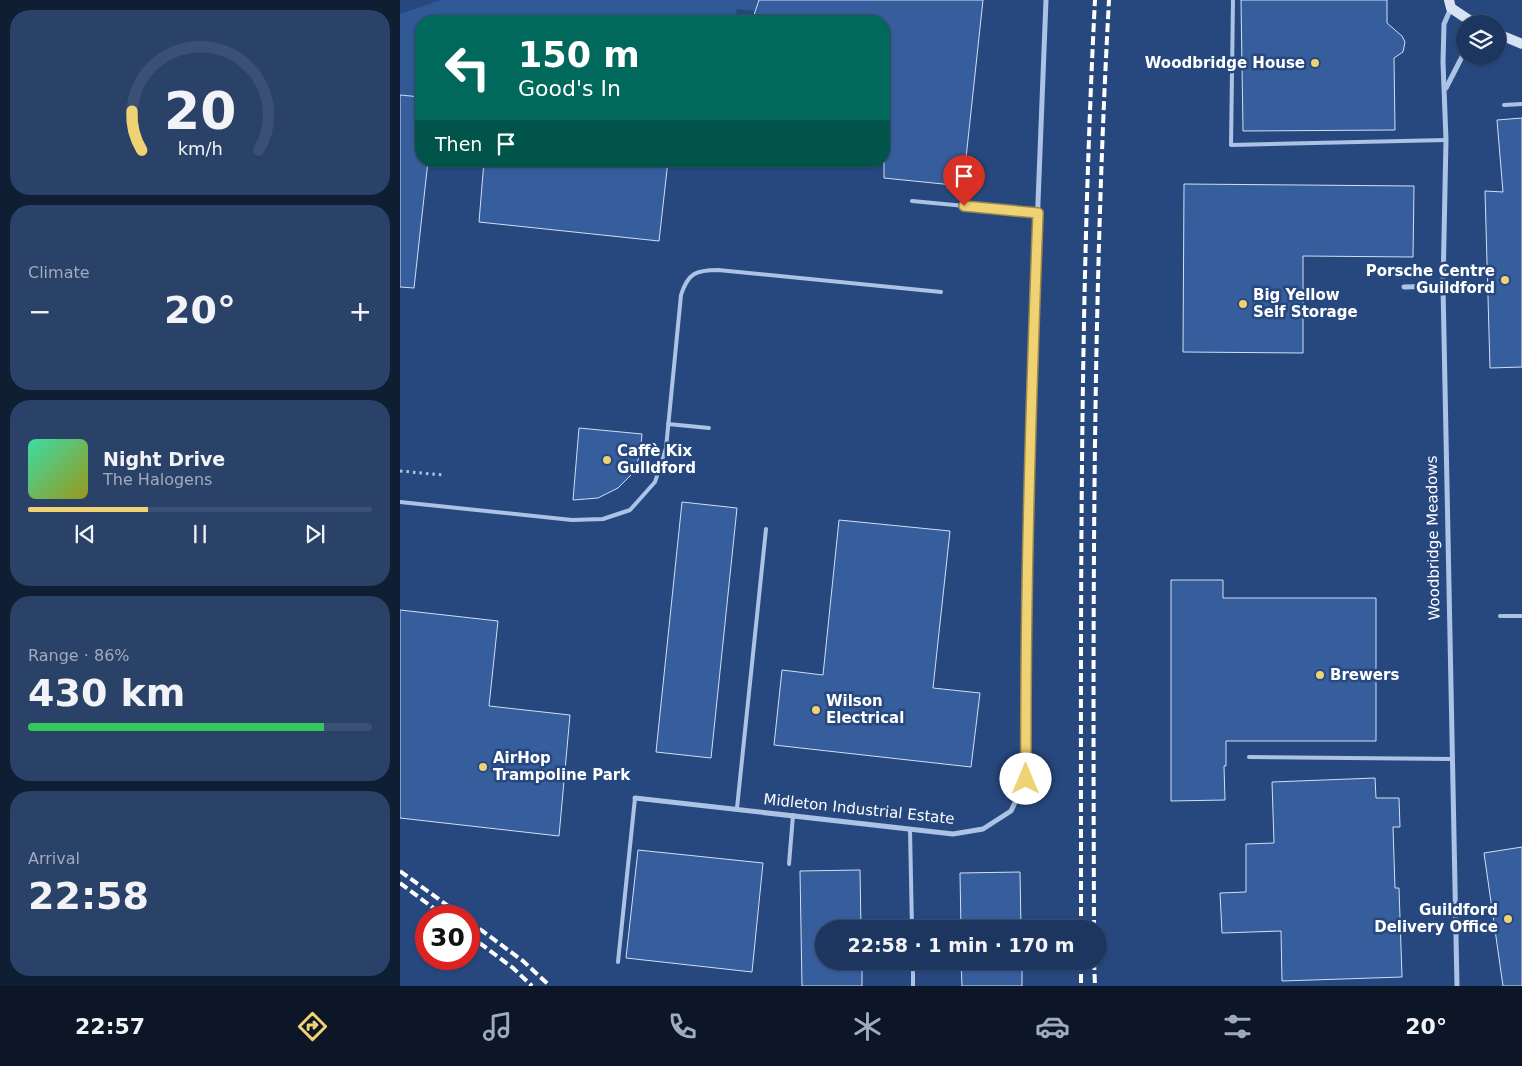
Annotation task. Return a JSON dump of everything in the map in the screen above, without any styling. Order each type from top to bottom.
[{"type":"street","name":"Midleton Industrial Estate","points":[[635,798],[737,808],[953,834],[983,829],[1011,811],[1026,779],[1031,390],[1046,0]]},
{"type":"street","name":"Woodbridge Meadows","points":[[1457,986],[1443,286],[1446,140],[1444,24],[1450,4],[1464,15]]},
{"type":"street","points":[[1506,37],[1522,44]]},
{"type":"street","name":"Woodbridge Meadows","points":[[1445,89],[1457,65]]},
{"type":"street","points":[[1404,286],[1443,286]]},
{"type":"lane","points":[[1233,0],[1231,144],[1446,140]]},
{"type":"lane","points":[[1504,105],[1522,104]]},
{"type":"lane","points":[[912,201],[1038,213]]},
{"type":"lane","points":[[400,502],[572,520],[603,519],[630,510],[654,482],[666,448],[681,295],[685,280],[700,270],[718,270],[941,292]]},
{"type":"lane","points":[[668,424],[709,428]]},
{"type":"lane","points":[[737,808],[766,529]]},
{"type":"lane","points":[[1500,616],[1522,616]]},
{"type":"lane","points":[[1249,757],[1452,759]]},
{"type":"lane","points":[[618,962],[635,798]]},
{"type":"lane","points":[[788,864],[793,815]]},
{"type":"lane","points":[[910,829],[912,920]]},
{"type":"lane","points":[[913,970],[914,986]]},
{"type":"path","points":[[400,471],[443,475]]},
{"type":"shaded area","points":[[441,0],[759,0],[755,11],[737,9],[736,15],[415,15],[415,96],[400,95],[400,14]]},
{"type":"building","points":[[759,0],[983,0],[963,186],[884,178],[884,167],[890,167],[890,15],[754,15]]},
{"type":"building","name":"Woodbridge House","points":[[1241,0],[1387,0],[1387,23],[1402,36],[1405,42],[1403,52],[1394,58],[1395,130],[1243,131]]},
{"type":"building","points":[[400,95],[415,96],[415,167],[427,167],[414,288],[400,287]]},
{"type":"building","name":"Porsche Centre Guildford","points":[[1522,118],[1522,367],[1490,368],[1485,191],[1503,192],[1497,120]]},
{"type":"building","points":[[484,167],[667,167],[659,241],[479,222]]},
{"type":"building","name":"Big Yellow Self Storage","points":[[1184,184],[1414,186],[1413,257],[1303,256],[1303,353],[1183,352]]},
{"type":"building","name":"Caffè Kix Gulldford","points":[[579,428],[642,434],[640,455],[632,474],[618,488],[598,498],[573,500]]},
{"type":"building","points":[[682,502],[737,508],[711,758],[656,752]]},
{"type":"building","points":[[839,520],[950,531],[933,688],[980,693],[971,767],[774,745],[782,670],[823,675]]},
{"type":"building","points":[[1171,580],[1223,580],[1223,598],[1376,598],[1376,741],[1226,741],[1226,766],[1224,766],[1225,800],[1171,801]]},
{"type":"building","name":"AirHop Trampoline Park","points":[[400,610],[498,621],[489,706],[570,715],[559,836],[400,818]]},
{"type":"building","points":[[1375,778],[1376,798],[1399,798],[1400,827],[1393,827],[1395,888],[1399,888],[1402,977],[1282,981],[1281,931],[1222,933],[1220,893],[1246,892],[1246,844],[1274,843],[1272,782]]},
{"type":"building","name":"Guildford Delivery Office","points":[[1522,847],[1522,986],[1503,986],[1484,853]]},
{"type":"building","points":[[638,850],[763,863],[752,972],[626,958]]},
{"type":"building","points":[[860,870],[861,920],[815,920],[815,970],[862,970],[862,986],[802,986],[800,871]]},
{"type":"building","points":[[1020,872],[1021,920],[961,920],[960,873]]},
{"type":"building","points":[[961,970],[1022,970],[1022,986],[962,986]]},
{"type":"railway","points":[[1081,920],[1082,464],[1086,232],[1095,0]]},
{"type":"railway","points":[[1094,920],[1095,464],[1099,232],[1109,0]]},
{"type":"railway","points":[[400,871],[447,905]]},
{"type":"railway","points":[[400,883],[429,905]]},
{"type":"railway","points":[[480,929],[523,961],[550,986]]},
{"type":"railway","points":[[480,943],[513,968],[532,986]]},
{"type":"railway","points":[[1081,970],[1081,986]]},
{"type":"railway","points":[[1094,970],[1095,986]]},
{"type":"place","name":"Woodbridge House","points":[[1315,63]]},
{"type":"place","name":"Porsche Centre Guildford","points":[[1505,280]]},
{"type":"place","name":"Big Yellow Self Storage","points":[[1243,304]]},
{"type":"place","name":"Caffè Kix Gulldford","points":[[607,460]]},
{"type":"place","name":"Brewers","points":[[1320,675]]},
{"type":"place","name":"Wilson Electrical","points":[[816,710]]},
{"type":"place","name":"AirHop Trampoline Park","points":[[483,767]]},
{"type":"place","name":"Guildford Delivery Office","points":[[1508,919]]},
{"type":"route","points":[[964,206],[1038,213],[1032,380],[1026,678],[1026,779]]}]
